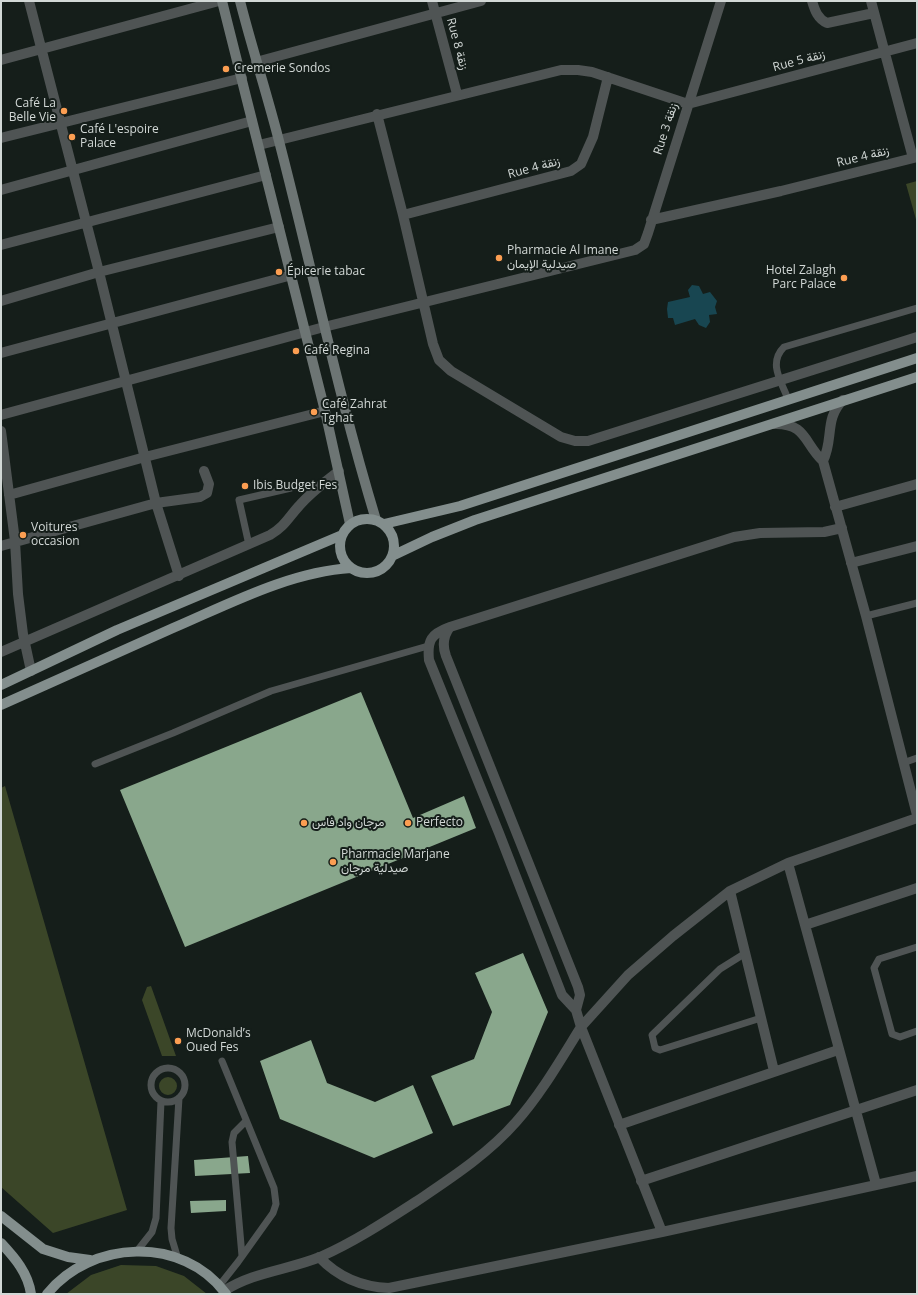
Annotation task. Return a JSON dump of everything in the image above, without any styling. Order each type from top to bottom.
[{"type":"main road","points":[[380,522],[389,529],[394,542],[392,556],[389,562],[378,571],[364,573],[351,568],[345,563],[340,550],[342,535],[350,524],[363,519],[380,522],[460,506],[917,358]]},
{"type":"main road","points":[[392,556],[452,528],[475,520],[616,476],[766,425],[917,377]]},
{"type":"main road","points":[[1,685],[117,630],[342,535]]},
{"type":"main road","points":[[1,705],[256,593],[304,576],[326,571],[351,568]]},
{"type":"main road","points":[[1,1216],[34,1244],[43,1249],[68,1257],[90,1260]]},
{"type":"main road","points":[[1,1243],[20,1266],[28,1279],[31,1294]]},
{"type":"main road","points":[[47,1294],[67,1274],[90,1260],[116,1252],[137,1251],[156,1252],[178,1258],[199,1269],[223,1290]]},
{"type":"street","points":[[29,1],[99,272],[156,504],[179,576]]},
{"type":"street","points":[[1,60],[220,1],[240,67],[252,121],[306,332],[350,524]]},
{"type":"street","points":[[240,1],[279,140],[324,327],[363,477],[380,522]]},
{"type":"street","name":"Rue 8 زنقة","points":[[432,1],[457,94]]},
{"type":"street","points":[[240,67],[481,1]]},
{"type":"street","name":"Rue 3 زنقة","points":[[1,415],[324,327],[624,254],[635,250],[644,244],[720,1]]},
{"type":"street","points":[[812,1],[815,12],[821,20],[828,23],[874,13]]},
{"type":"street","points":[[870,1],[915,157]]},
{"type":"street","name":"Rue 5 زنقة","points":[[688,104],[917,43]]},
{"type":"street","points":[[259,145],[457,94],[561,70],[578,70],[608,77],[688,104]]},
{"type":"street","name":"Rue 4 زنقة","points":[[403,215],[571,171],[581,164],[593,137],[608,77]]},
{"type":"street","points":[[1,138],[242,78]]},
{"type":"street","points":[[377,114],[403,215],[433,344],[439,360],[451,371],[561,437],[575,441],[588,441],[615,434],[917,337]]},
{"type":"street","points":[[1,190],[252,121]]},
{"type":"street","name":"Rue 4 زنقة","points":[[651,220],[781,191],[915,157]]},
{"type":"street","points":[[1,244],[266,175]]},
{"type":"street","points":[[1,301],[99,272],[279,227]]},
{"type":"street","points":[[1,353],[292,276]]},
{"type":"street","points":[[823,461],[828,448],[831,419],[837,406],[843,400]]},
{"type":"street","points":[[9,495],[145,457],[325,411]]},
{"type":"street","points":[[766,425],[780,424],[798,430],[807,438],[813,450],[823,461],[866,616],[917,815]]},
{"type":"street","points":[[1,431],[15,541],[18,594],[31,671]]},
{"type":"street","points":[[1,546],[156,504],[200,497],[207,493],[208,484],[204,471]]},
{"type":"street","points":[[1,652],[179,576],[280,530],[317,488],[339,471]]},
{"type":"street","points":[[835,507],[917,484]]},
{"type":"street","points":[[662,1232],[581,1027],[576,1010],[562,995],[542,946],[500,833],[429,660],[428,646],[430,640],[437,632],[450,627],[734,537],[760,533],[824,532],[842,528]]},
{"type":"street","points":[[851,563],[917,546]]},
{"type":"street","points":[[450,627],[443,644],[446,656],[578,987],[580,995],[576,1010]]},
{"type":"street","points":[[223,1290],[238,1282],[319,1257],[386,1221],[448,1180],[493,1145],[516,1122],[528,1106],[581,1027],[628,975],[673,936],[730,891],[788,863],[917,818]]},
{"type":"street","points":[[788,863],[838,1050],[876,1184]]},
{"type":"street","points":[[805,925],[917,888]]},
{"type":"street","points":[[730,891],[744,954],[774,1070]]},
{"type":"street","points":[[619,1125],[774,1070],[838,1050]]},
{"type":"street","points":[[641,1181],[917,1090]]},
{"type":"street","points":[[319,1257],[334,1271],[353,1282],[377,1288],[389,1288],[662,1232],[917,1176]]},
{"type":"lane","points":[[788,399],[776,368],[778,353],[784,347],[917,308]]},
{"type":"lane","points":[[249,545],[239,500],[291,488]]},
{"type":"lane","points":[[866,616],[917,602]]},
{"type":"lane","points":[[95,764],[271,692],[428,646]]},
{"type":"lane","points":[[903,762],[917,758]]},
{"type":"lane","points":[[917,947],[879,960],[874,968],[892,1034],[900,1037],[917,1031]]},
{"type":"lane","points":[[744,954],[714,975],[652,1035],[652,1041],[655,1048],[660,1050],[761,1018]]},
{"type":"lane","points":[[222,1061],[274,1188],[276,1204],[266,1224],[242,1256],[223,1290]]},
{"type":"lane","points":[[178,1258],[172,1239],[171,1228],[179,1098],[184,1087],[183,1079],[177,1071],[168,1069],[163,1069],[154,1075],[151,1084],[154,1094],[162,1101],[168,1102],[179,1098]]},
{"type":"lane","points":[[137,1251],[152,1232],[156,1218],[162,1101]]},
{"type":"lane","points":[[242,1256],[232,1142],[234,1133],[246,1121]]},
{"type":"green space","points":[[917,181],[917,223],[906,184]]},
{"type":"green space","points":[[5,786],[127,1210],[53,1233],[1,1187],[1,788]]},
{"type":"green space","points":[[151,986],[176,1056],[162,1056],[142,1000],[147,987]]},
{"type":"green space","points":[[168,1077],[174,1080],[177,1086],[174,1092],[168,1095],[162,1092],[159,1086],[162,1080]]},
{"type":"green space","points":[[121,1265],[156,1266],[184,1276],[207,1294],[66,1294],[91,1275]]},
{"type":"water","points":[[692,285],[699,286],[703,294],[710,292],[717,301],[715,307],[717,314],[709,315],[710,322],[706,328],[699,325],[695,319],[675,325],[673,318],[668,318],[668,302],[690,297],[688,290]]},
{"type":"building","name":"مرجان واد فاس","points":[[361,692],[413,818],[464,796],[476,828],[185,947],[120,790]]},
{"type":"building","points":[[523,953],[548,1012],[510,1105],[453,1126],[431,1076],[474,1059],[492,1012],[475,973]]},
{"type":"building","points":[[311,1040],[327,1083],[375,1102],[413,1085],[433,1133],[374,1158],[280,1119],[260,1061]]},
{"type":"building","points":[[248,1156],[250,1173],[195,1176],[194,1160]]},
{"type":"building","points":[[226,1200],[226,1211],[191,1213],[190,1201]]},
{"type":"place","name":"Cremerie Sondos","points":[[226,69]]},
{"type":"place","name":"Café La Belle Vie","points":[[64,111]]},
{"type":"place","name":"Café L'espoire Palace","points":[[72,137]]},
{"type":"place","name":"Pharmacie Al Imane صيدلية الإيمان","points":[[499,258]]},
{"type":"place","name":"Épicerie tabac","points":[[279,272]]},
{"type":"place","name":"Hotel Zalagh Parc Palace","points":[[844,278]]},
{"type":"place","name":"Café Regina","points":[[296,351]]},
{"type":"place","name":"Café Zahrat Tghat","points":[[314,412]]},
{"type":"place","name":"Ibis Budget Fes","points":[[245,486]]},
{"type":"place","name":"Voitures occasion","points":[[23,535]]},
{"type":"place","name":"مرجان واد فاس","points":[[304,823]]},
{"type":"place","name":"Perfecto","points":[[408,823]]},
{"type":"place","name":"Pharmacie Marjane صيدلية مرجان","points":[[333,862]]},
{"type":"place","name":"McDonald’s Oued Fes","points":[[178,1041]]}]
